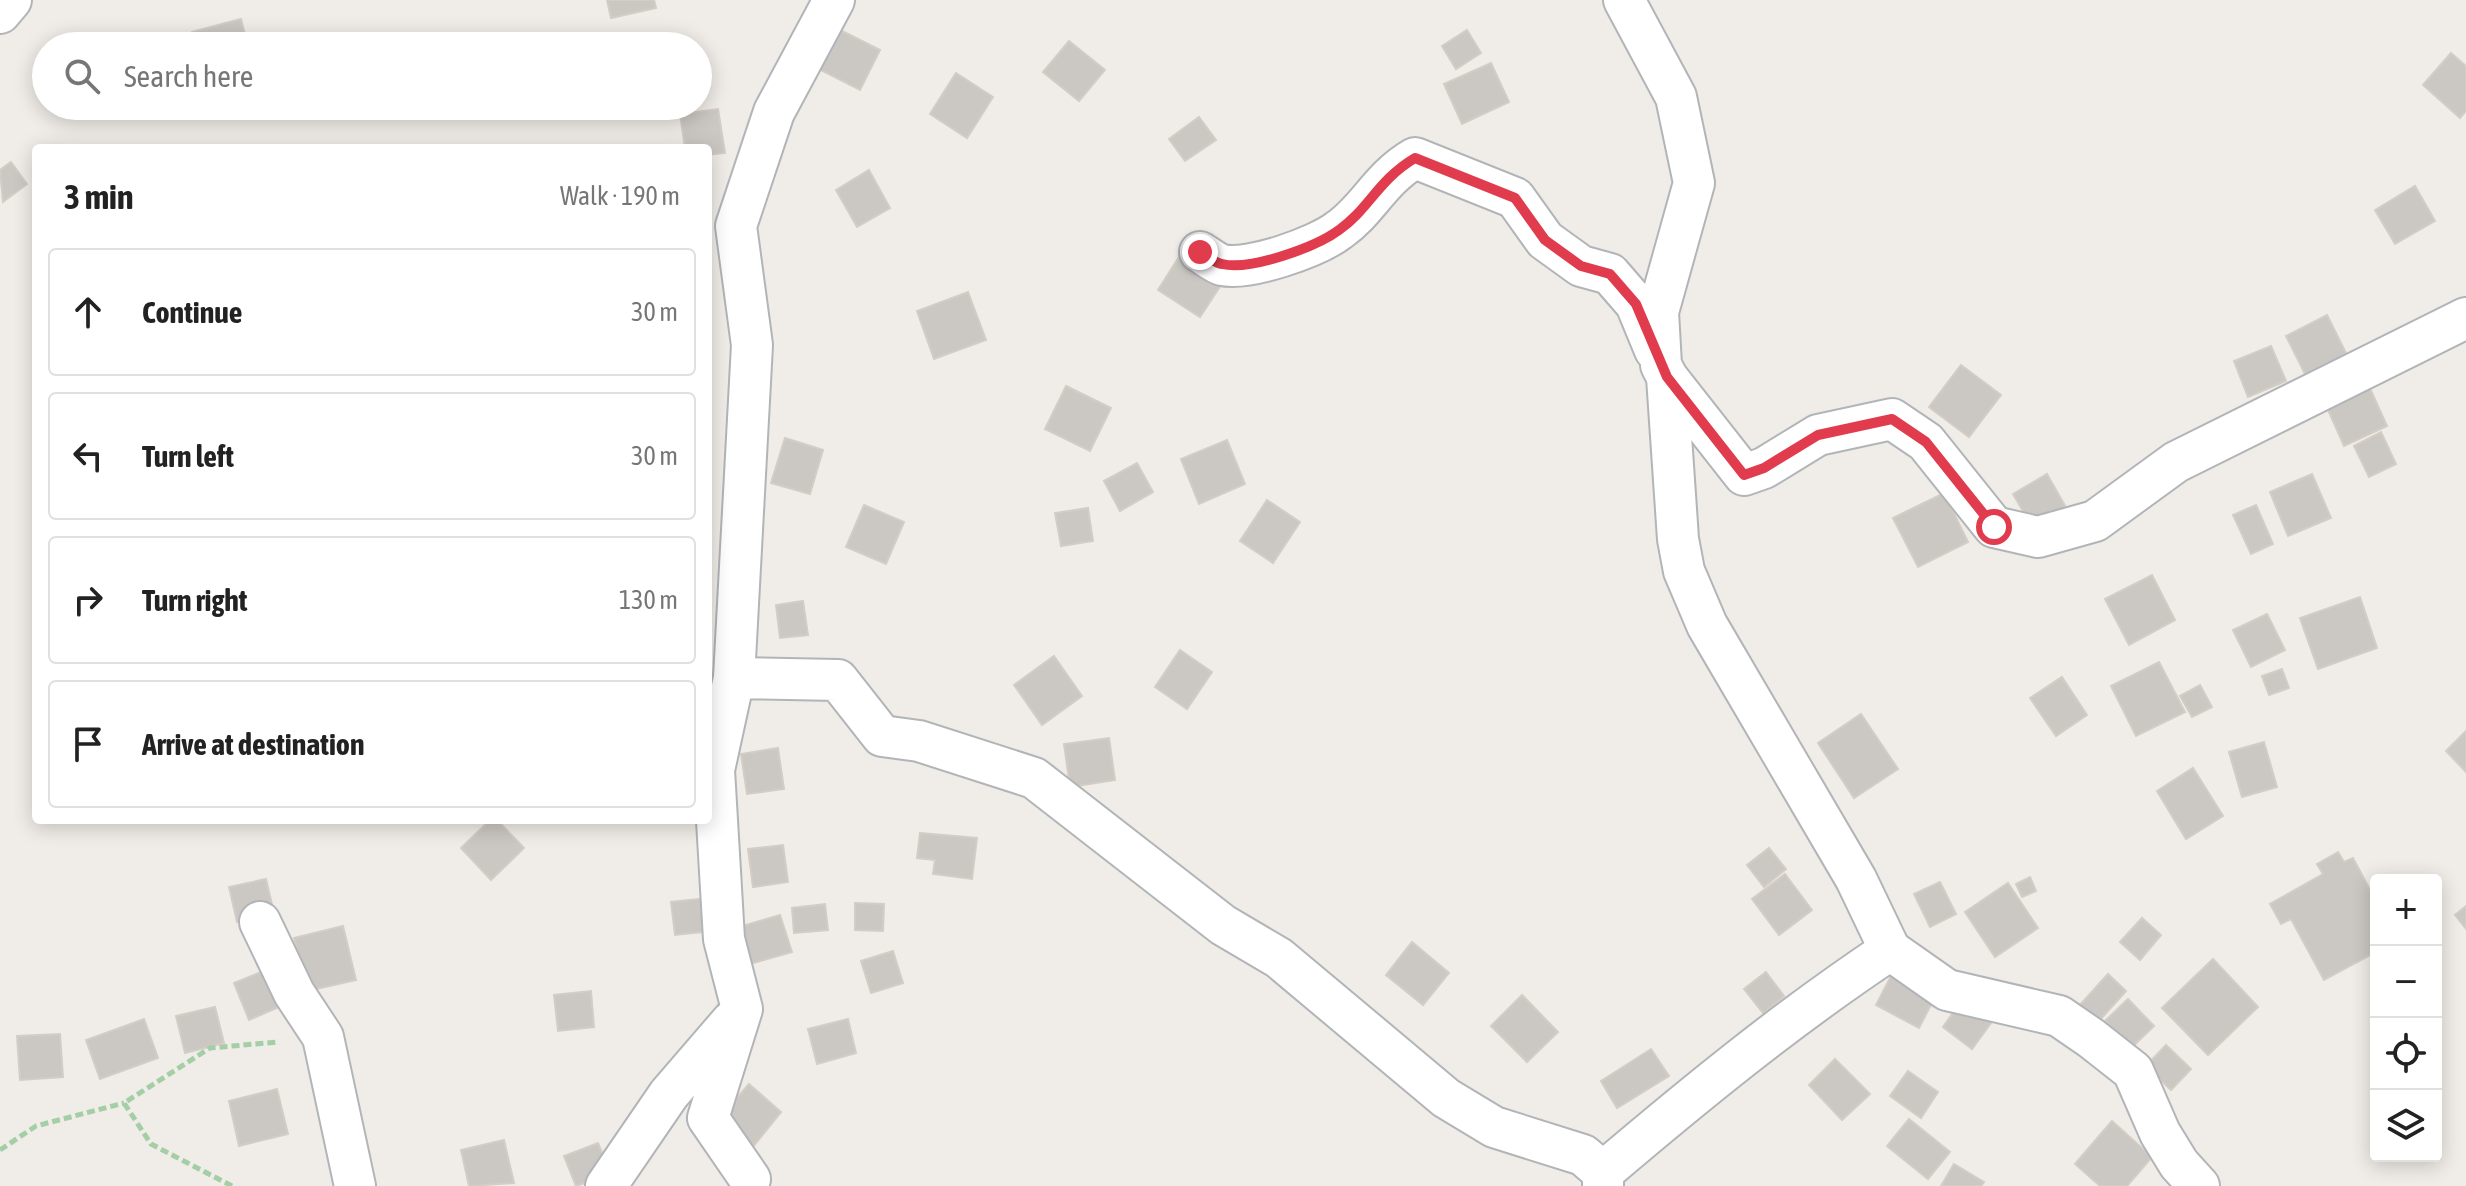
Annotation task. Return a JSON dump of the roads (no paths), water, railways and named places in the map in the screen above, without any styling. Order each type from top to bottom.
[{"type":"street","points":[[0,13],[11,0]]},
{"type":"street","points":[[750,1179],[708,1118],[742,1009],[724,939],[714,770],[734,678],[752,345],[736,226],[774,112],[834,0]]},
{"type":"street","points":[[1624,0],[1676,97],[1694,183],[1658,312],[1678,539],[1684,571],[1707,625],[1856,879],[1890,950],[1947,990],[2059,1016],[2091,1038],[2133,1071],[2160,1133],[2179,1164],[2199,1186]]},
{"type":"street","points":[[1200,252],[1220,264],[1241,265],[1306,248],[1340,230],[1391,172],[1415,158],[1515,198],[1545,240],[1581,266],[1610,274],[1636,304],[1664,371],[1744,475],[1764,468],[1818,435],[1892,419],[1926,442],[1994,527],[2038,537],[2095,521],[2176,462],[2466,318]]},
{"type":"street","points":[[734,678],[838,680],[882,736],[919,741],[1034,778],[1223,925],[1279,958],[1446,1098],[1494,1127],[1583,1155],[1603,1179],[1708,1083],[1836,986],[1890,950]]},
{"type":"street","points":[[260,922],[294,993],[323,1037],[355,1186]]},
{"type":"street","points":[[606,1186],[669,1094],[742,1009]]}]
